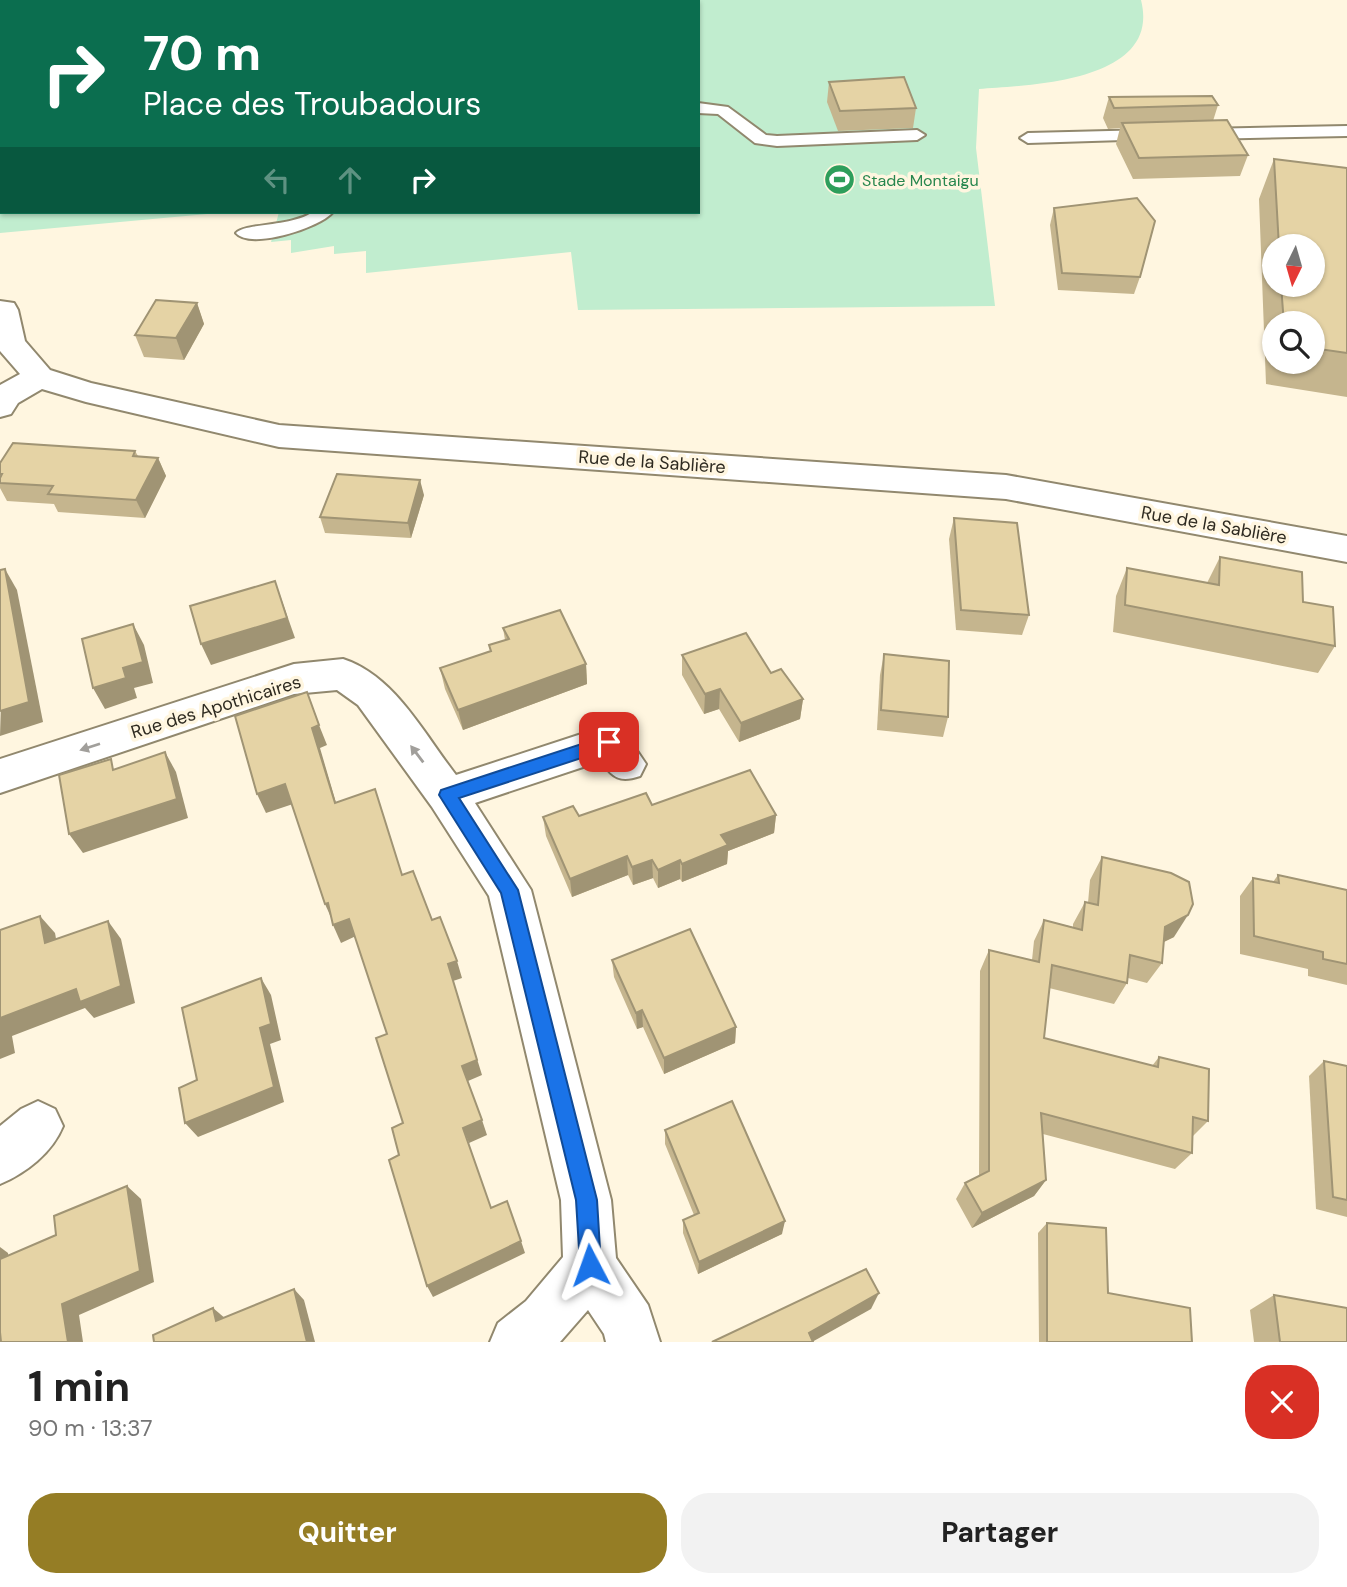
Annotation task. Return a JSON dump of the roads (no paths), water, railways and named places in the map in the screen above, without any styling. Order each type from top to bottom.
[{"type":"street","points":[[0,310],[3,310],[10,343],[38,377],[5,396],[0,406]]},
{"type":"street","name":"Rue de la Sablière","points":[[38,377],[86,392],[279,436],[1006,486],[1347,549]]},
{"type":"street","name":"Rue des Apothicaires","points":[[0,776],[294,679],[343,674],[372,694],[447,795],[509,890],[586,1200],[590,1265]]},
{"type":"street","points":[[447,795],[609,742],[626,764]]},
{"type":"street","points":[[0,1159],[38,1126]]},
{"type":"street","points":[[517,1342],[545,1320],[590,1265],[629,1324],[633,1342]]},
{"type":"lane","points":[[700,107],[722,110],[761,139],[777,141],[917,135]]},
{"type":"lane","points":[[1028,138],[1347,131]]},
{"type":"lane","points":[[245,233],[283,230],[313,222],[322,214]]},
{"type":"place","name":"Stade Montaigu","points":[[839,180]]}]
